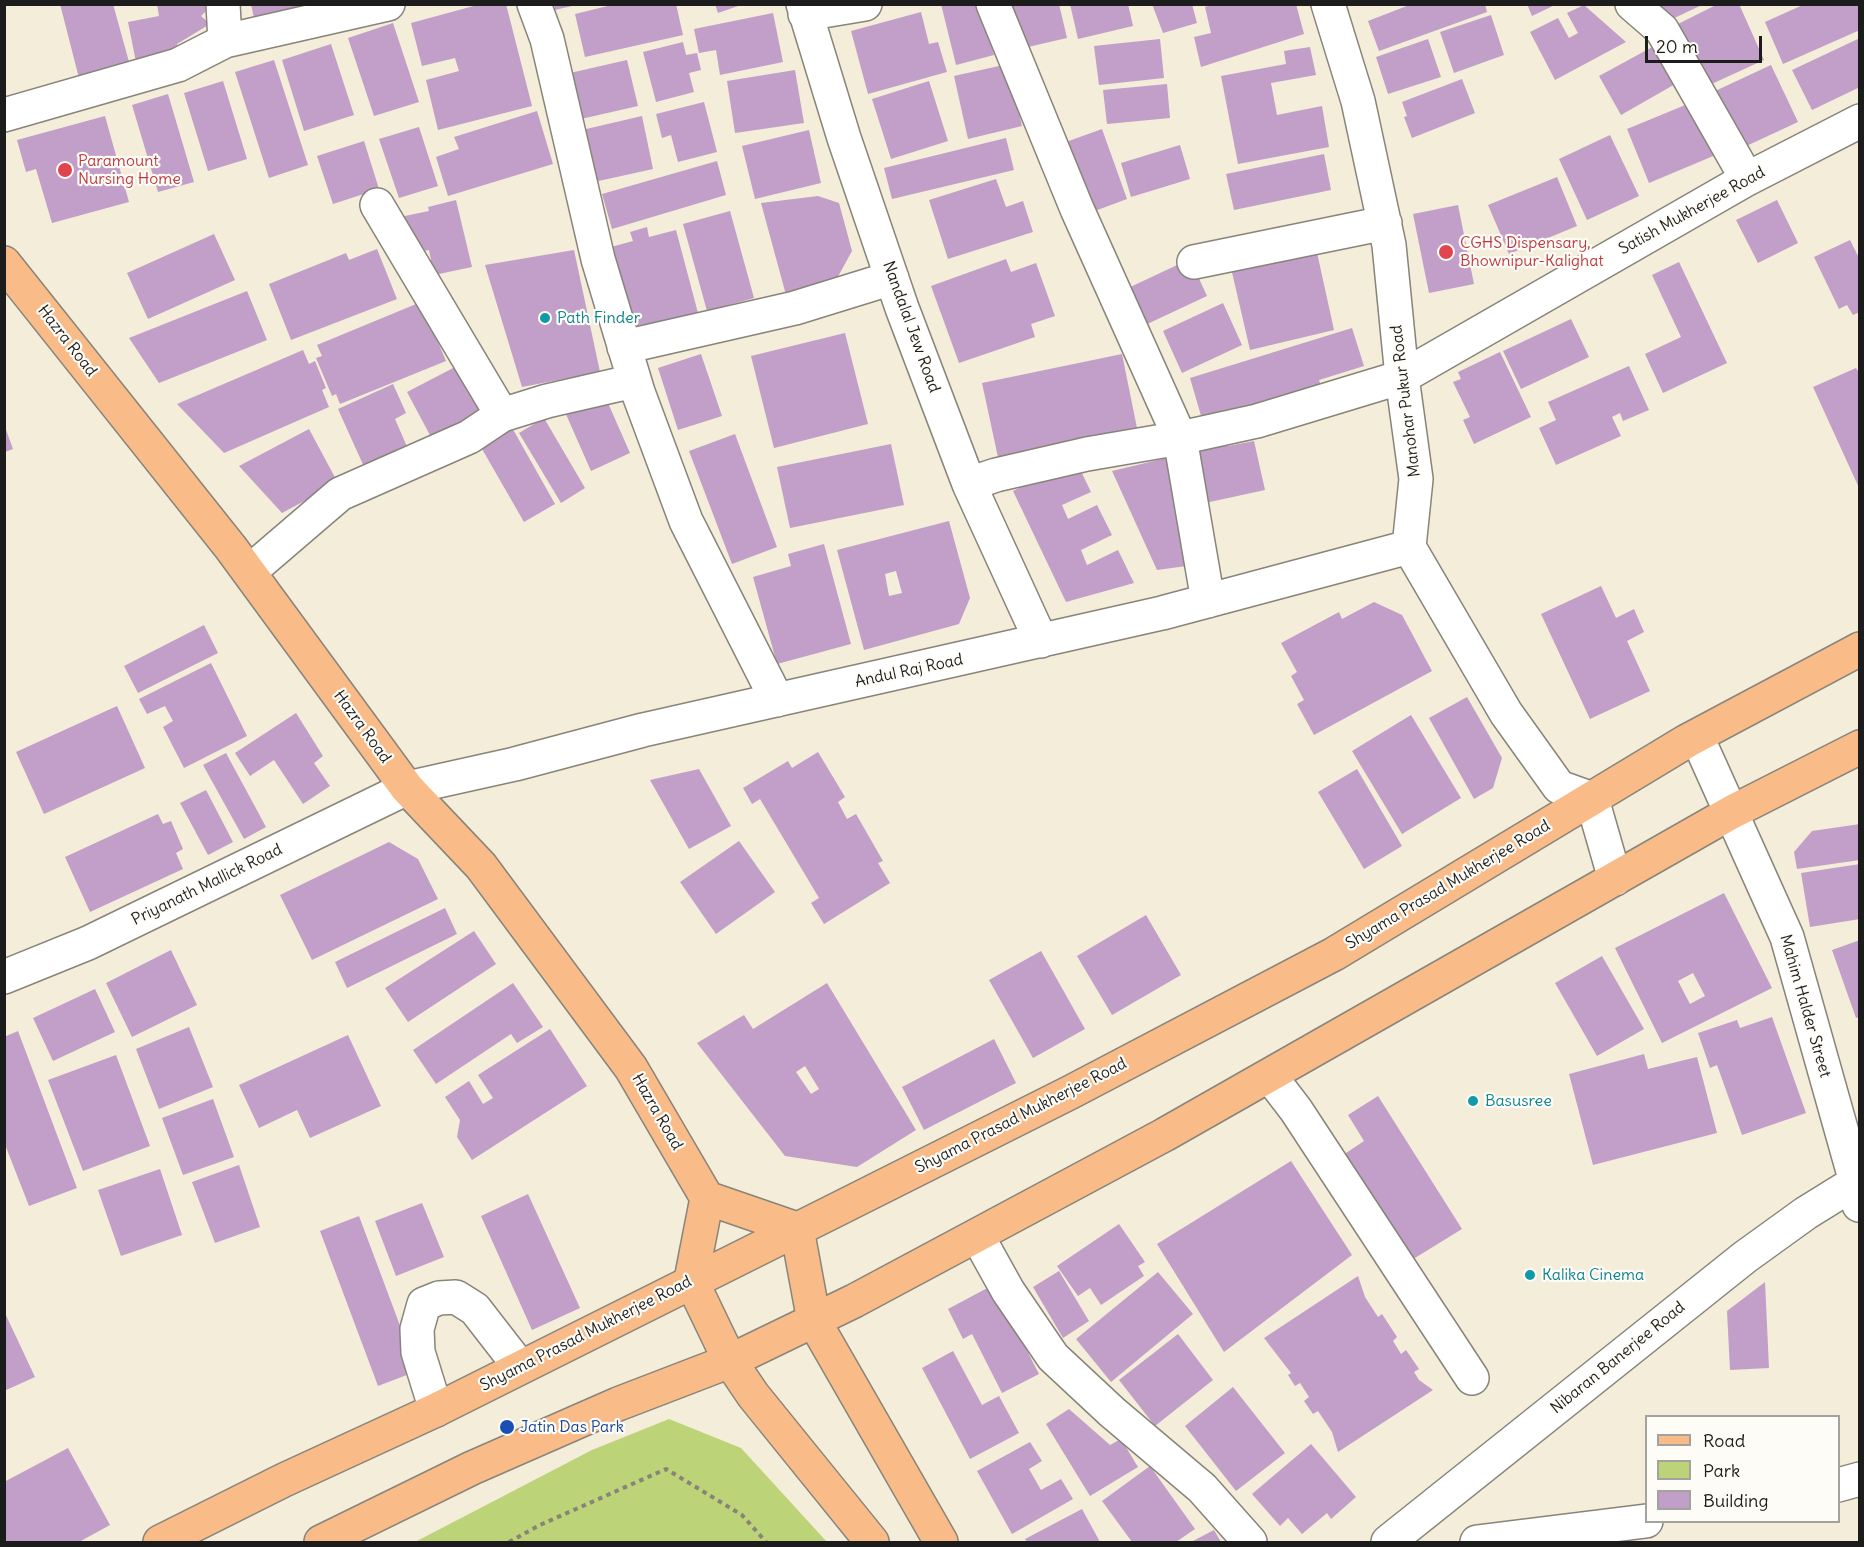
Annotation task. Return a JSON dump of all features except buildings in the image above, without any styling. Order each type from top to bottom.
[{"type":"main road","name":"Hazra Road","points":[[4,262],[249,572],[408,788],[481,866],[632,1068],[707,1198]]},
{"type":"main road","name":"Shyama Prasad Mukherjee Road","points":[[160,1542],[284,1480],[436,1410],[1071,1092],[1334,954],[1697,737],[1860,649]]},
{"type":"main road","points":[[321,1542],[472,1468],[618,1404],[730,1361],[978,1237],[1270,1076],[1732,812],[1860,747]]},
{"type":"main road","points":[[872,1542],[753,1395],[730,1361],[692,1280],[707,1198],[797,1229],[814,1321],[940,1542]]},
{"type":"street","points":[[223,4],[225,41]]},
{"type":"street","points":[[4,115],[178,65],[225,41],[388,4]]},
{"type":"street","points":[[534,4],[547,39],[597,259],[634,381],[686,521],[777,700]]},
{"type":"street","points":[[804,9],[865,4]]},
{"type":"street","points":[[993,4],[1077,209],[1180,438],[1208,601]]},
{"type":"street","name":"Manohar Pukur Road","points":[[1328,4],[1358,101],[1385,223],[1416,479],[1409,547]]},
{"type":"street","points":[[1632,4],[1662,30],[1747,179]]},
{"type":"street","name":"Nandalal Jew Road","points":[[804,9],[844,138],[892,278],[969,484],[1041,641]]},
{"type":"street","name":"Satish Mukherjee Road","points":[[969,484],[996,474],[1087,454],[1180,438],[1257,421],[1402,377],[1747,179],[1860,121]]},
{"type":"street","points":[[377,205],[502,415]]},
{"type":"street","points":[[1194,262],[1385,223]]},
{"type":"street","points":[[624,347],[795,308],[892,278]]},
{"type":"street","points":[[249,572],[340,494],[469,437],[502,415],[546,401],[634,381]]},
{"type":"street","points":[[1409,547],[1506,713],[1559,787],[1592,800],[1615,879]]},
{"type":"street","name":"Andul Raj Road","points":[[408,788],[515,764],[643,730],[1041,641],[1208,601],[1409,547]]},
{"type":"street","name":"Mahim Halder Street","points":[[1697,737],[1787,937],[1858,1194]]},
{"type":"street","name":"Priyanath Mallick Road","points":[[4,977],[88,943],[408,788]]},
{"type":"street","points":[[1270,1076],[1296,1110],[1472,1378]]},
{"type":"street","name":"Nibaran Banerjee Road","points":[[1388,1542],[1745,1257],[1806,1213],[1858,1194]]},
{"type":"street","points":[[978,1237],[1008,1291],[1053,1357],[1112,1412],[1202,1488],[1250,1542]]},
{"type":"street","points":[[436,1410],[418,1352],[417,1329],[424,1304],[439,1298],[456,1297],[475,1310],[519,1367]]},
{"type":"street","points":[[1840,1485],[1860,1479]]},
{"type":"street","points":[[1477,1542],[1645,1521]]},
{"type":"path","points":[[509,1542],[540,1525],[666,1469],[742,1515],[766,1542]]},
{"type":"green space","name":"Jatin Das Park","points":[[669,1419],[741,1448],[827,1542],[415,1542],[592,1450]]},
{"type":"place","name":"Paramount Nursing Home","points":[[65,170]]},
{"type":"place","name":"CGHS Dispensary, Bhownipur-Kalighat","points":[[1446,252]]},
{"type":"place","name":"Path Finder","points":[[545,318]]},
{"type":"place","name":"Basusree","points":[[1473,1101]]},
{"type":"place","name":"Kalika Cinema","points":[[1530,1275]]},
{"type":"place","name":"Jatin Das Park","points":[[507,1427]]}]
